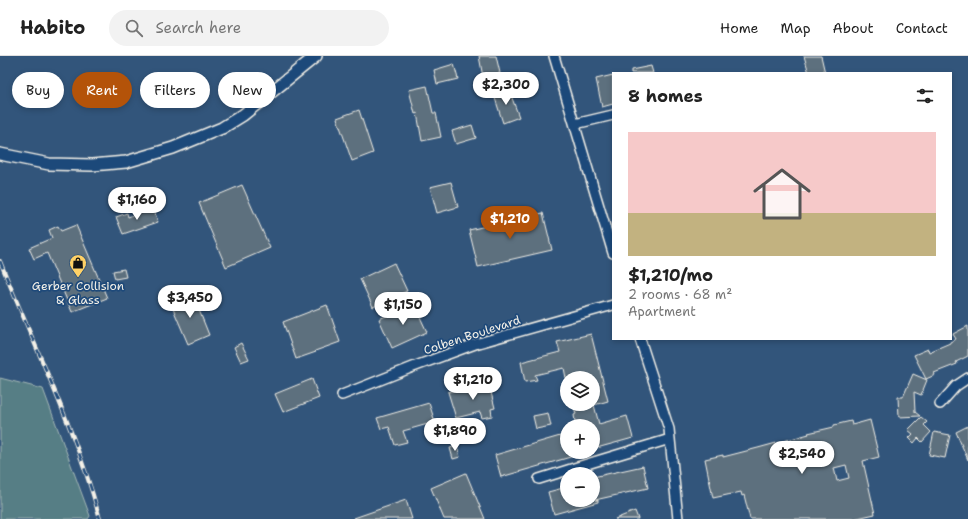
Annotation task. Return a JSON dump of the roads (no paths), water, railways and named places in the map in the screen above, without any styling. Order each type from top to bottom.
[{"type":"street","points":[[0,154],[49,164],[92,164],[126,162],[173,148],[222,128],[243,115],[316,56]]},
{"type":"street","points":[[554,56],[612,250]]},
{"type":"street","points":[[575,124],[612,115]]},
{"type":"street","name":"Colben Boulevard","points":[[342,395],[476,344],[612,305]]},
{"type":"street","points":[[640,340],[669,429],[678,519]]},
{"type":"street","points":[[940,404],[956,386],[968,378]]},
{"type":"street","points":[[539,479],[670,439]]},
{"type":"railway","points":[[0,261],[67,421],[100,519]]},
{"type":"place","name":"Gerber Collision & Glass","points":[[78,278]]}]
